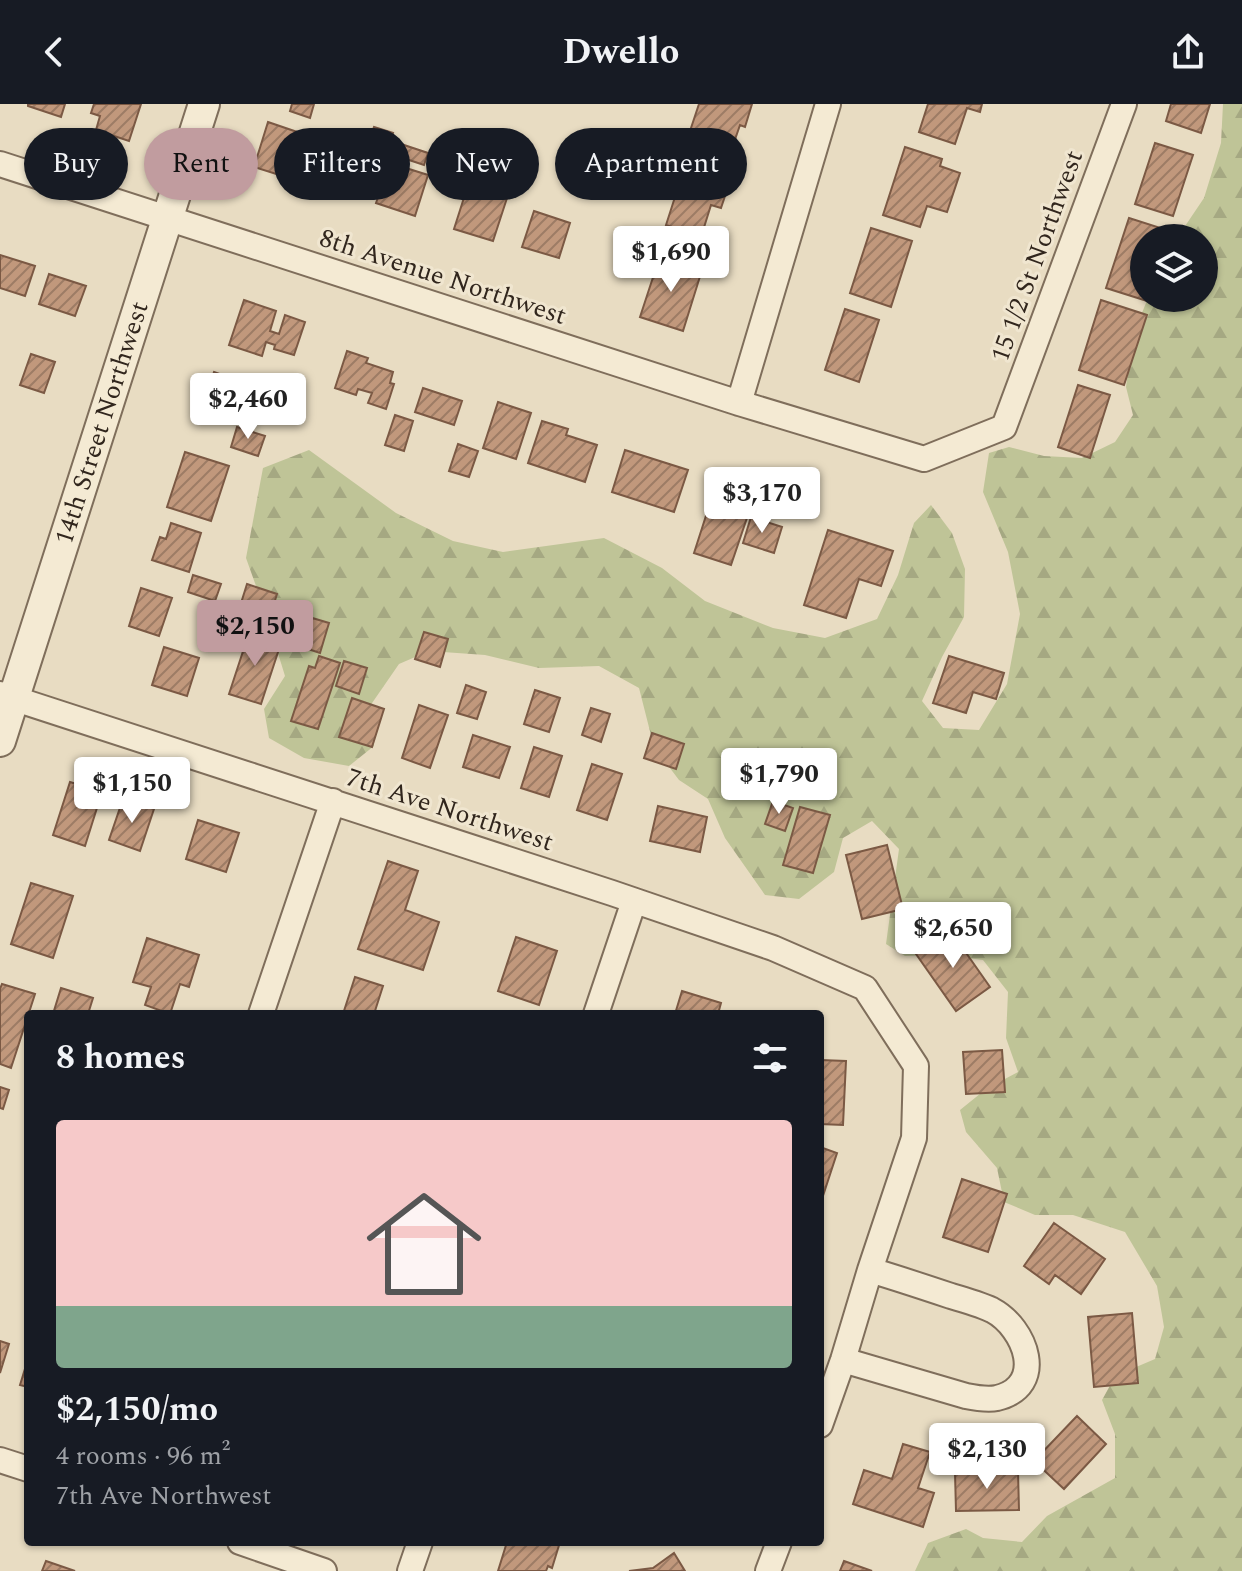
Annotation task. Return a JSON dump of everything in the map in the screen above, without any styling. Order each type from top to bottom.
[{"type":"street","name":"14th Street Northwest","points":[[0,741],[7,696],[204,104]]},
{"type":"street","points":[[739,403],[828,104]]},
{"type":"street","name":"15 1/2 St Northwest","points":[[1004,427],[1124,104]]},
{"type":"street","name":"8th Avenue Northwest","points":[[0,164],[739,403],[924,459],[1004,427]]},
{"type":"street","name":"7th Ave Northwest","points":[[7,696],[773,948],[865,988],[916,1066],[914,1138],[870,1270]]},
{"type":"street","points":[[262,1010],[333,801]]},
{"type":"street","points":[[597,1010],[634,901]]},
{"type":"street","points":[[824,1414],[870,1270],[993,1311],[1019,1336],[1028,1364],[1025,1377],[1018,1386],[998,1397],[982,1399],[843,1360]]},
{"type":"street","points":[[0,1460],[24,1468]]},
{"type":"street","points":[[252,1546],[324,1571]]},
{"type":"street","points":[[410,1571],[419,1546]]},
{"type":"street","points":[[768,1571],[777,1546]]},
{"type":"green space","points":[[1223,104],[1242,104],[1242,1571],[915,1571],[928,1543],[966,1529],[983,1538],[1022,1542],[1047,1516],[1115,1478],[1115,1434],[1102,1400],[1115,1376],[1155,1359],[1164,1327],[1157,1286],[1125,1232],[1073,1215],[1035,1215],[1004,1202],[997,1168],[966,1132],[960,1110],[986,1089],[1018,1072],[1006,1038],[1008,992],[983,960],[943,955],[905,956],[886,944],[899,849],[872,821],[843,838],[834,872],[799,899],[765,895],[725,838],[708,799],[679,780],[654,747],[639,688],[599,666],[539,668],[485,655],[429,651],[399,664],[370,706],[374,746],[349,766],[304,758],[269,738],[264,709],[285,676],[246,558],[263,468],[309,450],[396,513],[453,541],[503,552],[604,538],[662,568],[705,601],[773,628],[825,638],[877,619],[898,575],[914,523],[931,505],[952,533],[965,569],[964,617],[922,701],[943,728],[979,730],[1007,684],[1020,614],[1008,552],[983,492],[989,453],[1009,447],[1044,456],[1082,458],[1115,442],[1133,415],[1126,387],[1133,335],[1142,312],[1218,312],[1218,224],[1186,224],[1204,198],[1221,143]]},
{"type":"building","points":[[28,104],[65,104],[61,117]]},
{"type":"building","points":[[94,104],[141,104],[129,141],[128,128],[97,128],[100,116],[91,113]]},
{"type":"building","points":[[292,104],[314,104],[310,118],[290,111]]},
{"type":"building","points":[[699,104],[752,104],[745,127],[691,128]]},
{"type":"building","points":[[928,104],[982,104],[980,112],[967,108],[955,144],[919,132]]},
{"type":"building","points":[[1171,104],[1210,104],[1201,133],[1166,121]]},
{"type":"building","points":[[268,122],[286,128],[274,128],[274,173],[258,168],[258,154]]},
{"type":"building","points":[[1155,143],[1193,155],[1173,216],[1135,204]]},
{"type":"building","points":[[410,147],[426,152],[424,165],[410,160]]},
{"type":"building","points":[[905,147],[942,159],[940,166],[960,173],[947,212],[927,206],[920,227],[883,215]]},
{"type":"building","points":[[410,169],[426,174],[415,216],[376,203],[377,200],[410,200]]},
{"type":"building","points":[[463,200],[506,200],[493,241],[454,229]]},
{"type":"building","points":[[674,200],[724,200],[721,208],[711,205],[701,237],[666,225]]},
{"type":"building","points":[[534,211],[570,223],[559,258],[522,247]]},
{"type":"building","points":[[1129,218],[1148,224],[1130,224],[1130,296],[1106,288]]},
{"type":"building","points":[[871,228],[912,241],[891,307],[850,293]]},
{"type":"building","points":[[0,255],[35,266],[25,296],[0,288]]},
{"type":"building","points":[[660,256],[702,270],[683,331],[640,317]]},
{"type":"building","points":[[49,274],[86,286],[75,316],[39,304]]},
{"type":"building","points":[[244,300],[276,311],[270,331],[279,334],[285,315],[305,322],[294,355],[274,349],[275,345],[266,342],[262,356],[229,345]]},
{"type":"building","points":[[1101,300],[1130,312],[1147,315],[1124,385],[1079,370]]},
{"type":"building","points":[[845,309],[879,320],[859,382],[825,370]]},
{"type":"building","points":[[347,351],[368,358],[366,363],[393,372],[390,383],[394,384],[386,409],[368,403],[372,393],[358,389],[356,395],[335,388]]},
{"type":"building","points":[[31,354],[55,362],[44,393],[20,385]]},
{"type":"building","points":[[214,372],[242,382],[230,421],[201,412]]},
{"type":"building","points":[[1078,385],[1110,395],[1090,458],[1058,447]]},
{"type":"building","points":[[423,388],[462,401],[454,425],[415,412]]},
{"type":"building","points":[[498,402],[531,413],[516,459],[483,448]]},
{"type":"building","points":[[395,415],[413,421],[404,451],[385,445]]},
{"type":"building","points":[[542,421],[568,429],[566,435],[597,445],[585,482],[528,463]]},
{"type":"building","points":[[237,427],[265,436],[258,456],[231,447]]},
{"type":"building","points":[[458,444],[478,451],[469,477],[449,471]]},
{"type":"building","points":[[625,450],[688,470],[674,512],[612,492]]},
{"type":"building","points":[[185,452],[229,466],[211,521],[167,507]]},
{"type":"building","points":[[713,494],[751,506],[731,565],[694,553]]},
{"type":"building","points":[[751,517],[782,527],[774,553],[743,543]]},
{"type":"building","points":[[171,523],[201,533],[189,572],[152,560],[160,537],[166,539]]},
{"type":"building","points":[[828,530],[893,551],[881,586],[859,579],[846,618],[804,605]]},
{"type":"building","points":[[193,575],[221,584],[215,601],[188,592]]},
{"type":"building","points":[[247,584],[277,594],[267,626],[237,616]]},
{"type":"building","points":[[141,588],[172,598],[159,636],[129,626]]},
{"type":"building","points":[[299,614],[329,623],[320,653],[290,643]]},
{"type":"building","points":[[424,632],[448,639],[440,667],[415,659]]},
{"type":"building","points":[[249,633],[281,643],[261,704],[229,694]]},
{"type":"building","points":[[164,647],[199,658],[187,696],[152,685]]},
{"type":"building","points":[[319,656],[340,663],[318,729],[291,721],[309,666],[315,668]]},
{"type":"building","points":[[949,656],[1004,673],[996,699],[973,692],[966,713],[933,703]]},
{"type":"building","points":[[344,661],[367,668],[359,694],[336,686]]},
{"type":"building","points":[[466,685],[486,692],[477,719],[457,713]]},
{"type":"building","points":[[535,690],[560,698],[549,732],[524,724]]},
{"type":"building","points":[[352,698],[384,709],[372,747],[339,737]]},
{"type":"building","points":[[419,705],[448,715],[430,768],[402,758]]},
{"type":"building","points":[[591,708],[610,714],[601,742],[582,735]]},
{"type":"building","points":[[652,733],[684,744],[676,769],[644,758]]},
{"type":"building","points":[[473,735],[510,747],[499,778],[463,767]]},
{"type":"building","points":[[534,747],[562,756],[549,797],[521,788]]},
{"type":"building","points":[[592,764],[622,774],[607,820],[577,810]]},
{"type":"building","points":[[70,782],[102,792],[85,846],[53,835]]},
{"type":"building","points":[[123,799],[154,809],[140,851],[109,840]]},
{"type":"building","points":[[773,801],[793,808],[785,831],[765,824]]},
{"type":"building","points":[[658,806],[707,817],[700,852],[650,841]]},
{"type":"building","points":[[800,807],[830,815],[813,873],[783,865]]},
{"type":"building","points":[[198,820],[239,833],[226,872],[186,859]]},
{"type":"building","points":[[887,845],[903,909],[862,919],[846,855]]},
{"type":"building","points":[[388,861],[418,871],[405,910],[439,922],[423,970],[358,949]]},
{"type":"building","points":[[31,883],[73,896],[53,958],[11,944]]},
{"type":"building","points":[[950,930],[990,987],[956,1011],[916,954]]},
{"type":"building","points":[[516,937],[557,951],[539,1005],[498,991]]},
{"type":"building","points":[[147,938],[199,955],[189,987],[180,984],[171,1010],[145,1005],[151,987],[133,982]]},
{"type":"building","points":[[355,977],[383,986],[375,1010],[344,1010]]},
{"type":"building","points":[[2,984],[35,994],[30,1010],[24,1010],[24,1028],[11,1068],[0,1064]]},
{"type":"building","points":[[61,988],[93,998],[89,1010],[54,1010]]},
{"type":"building","points":[[682,991],[721,1003],[719,1010],[676,1010]]},
{"type":"building","points":[[1002,1050],[1005,1092],[966,1094],[963,1052]]},
{"type":"building","points":[[824,1060],[846,1061],[843,1125],[824,1124]]},
{"type":"building","points":[[0,1087],[9,1090],[3,1109],[0,1108]]},
{"type":"building","points":[[824,1148],[837,1153],[824,1193]]},
{"type":"building","points":[[962,1179],[1007,1194],[988,1252],[943,1237]]},
{"type":"building","points":[[1054,1223],[1105,1259],[1081,1294],[1055,1275],[1049,1284],[1024,1266]]},
{"type":"building","points":[[1132,1313],[1138,1383],[1094,1387],[1088,1317]]},
{"type":"building","points":[[0,1341],[9,1344],[0,1373]]},
{"type":"building","points":[[1077,1416],[1106,1444],[1064,1489],[1034,1461]]},
{"type":"building","points":[[903,1444],[930,1452],[918,1488],[934,1493],[923,1527],[853,1504],[864,1470],[892,1479]]},
{"type":"building","points":[[1018,1471],[1019,1510],[956,1511],[955,1473]]},
{"type":"building","points":[[506,1546],[559,1546],[552,1568],[548,1566],[546,1571],[498,1571]]},
{"type":"building","points":[[674,1553],[685,1571],[629,1571],[653,1568]]},
{"type":"building","points":[[46,1561],[75,1571],[42,1571]]},
{"type":"building","points":[[844,1561],[872,1571],[840,1571]]}]
